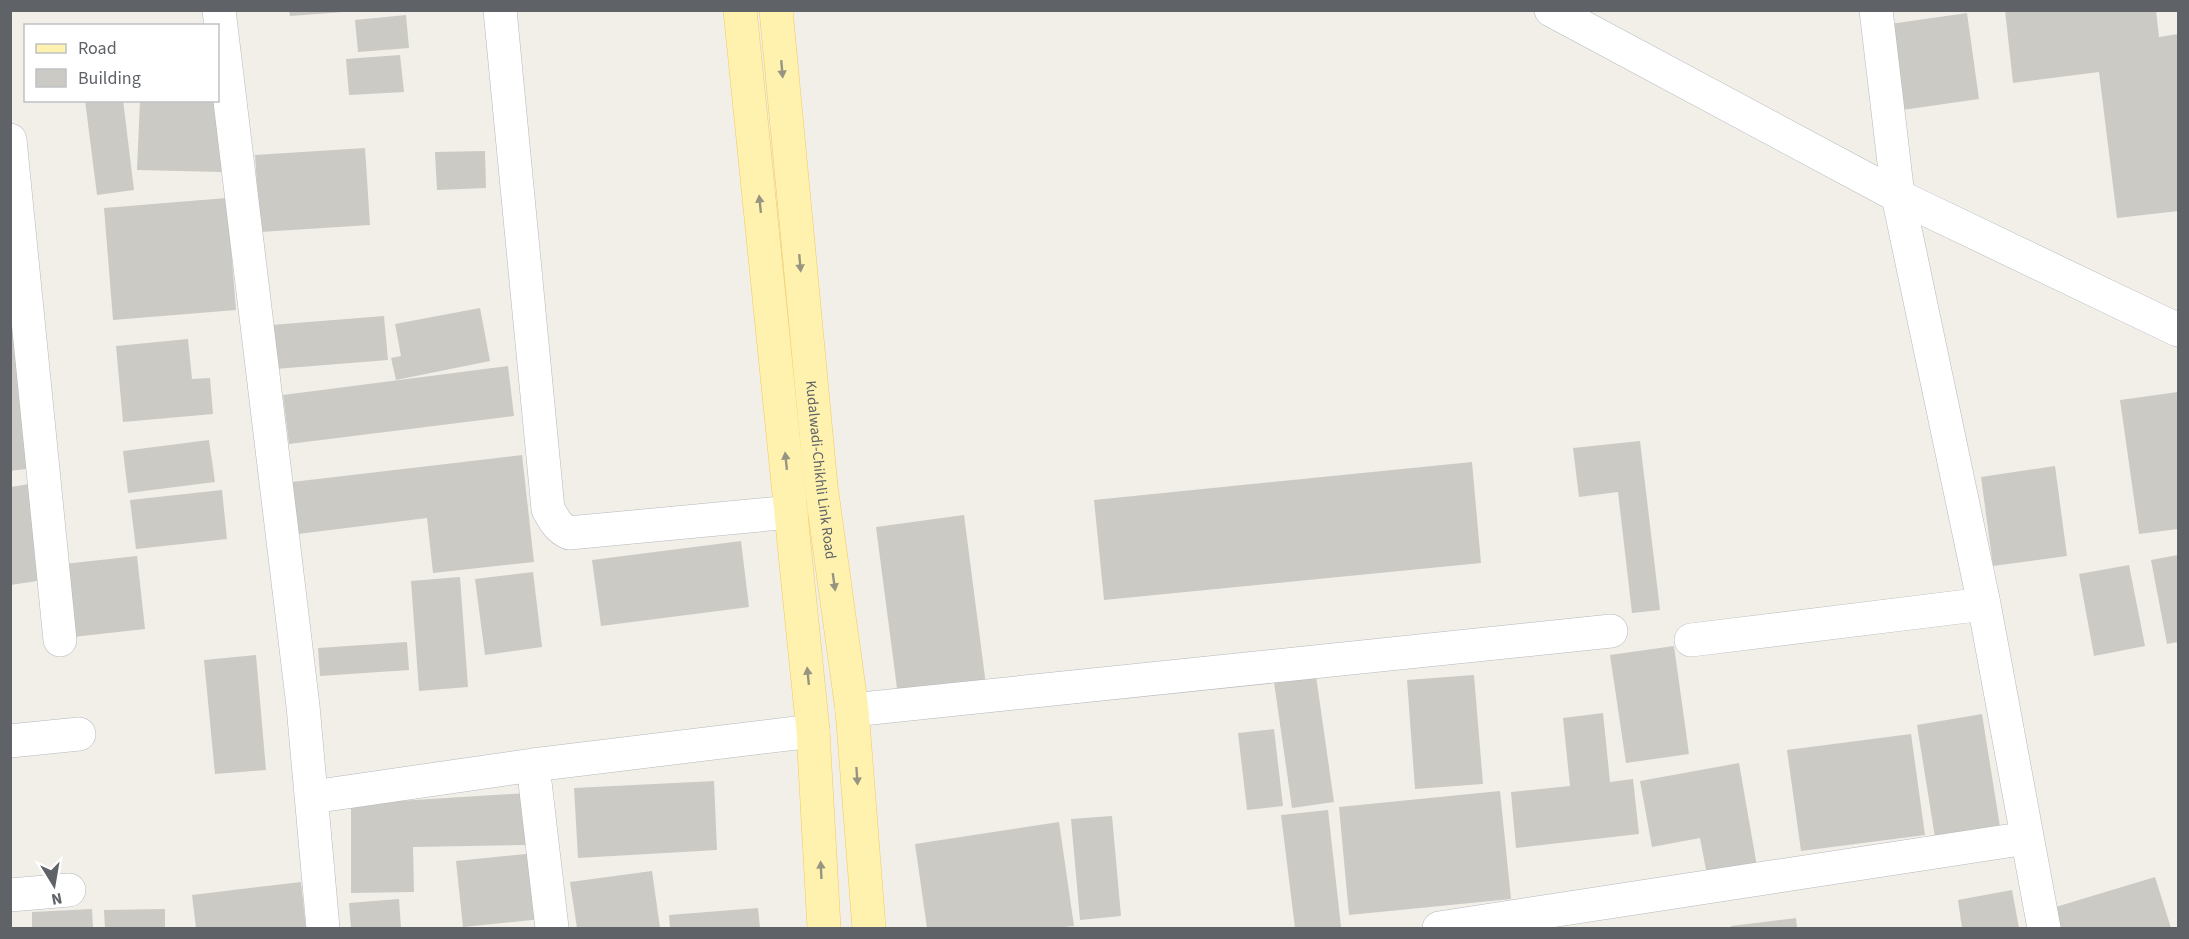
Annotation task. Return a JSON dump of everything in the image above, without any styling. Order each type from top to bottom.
[{"type":"main road","points":[[740,10],[813,731],[824,928]]},
{"type":"main road","name":"Kudalwadi-Chikhli Link Road","points":[[776,10],[821,486],[852,710],[869,928]]},
{"type":"street","points":[[219,10],[303,706],[323,928]]},
{"type":"street","points":[[500,10],[548,508],[553,519],[559,528],[569,533],[791,512]]},
{"type":"street","points":[[1551,10],[1898,196],[2178,330]]},
{"type":"street","points":[[1876,10],[1898,196],[1984,604],[2044,928]]},
{"type":"street","points":[[10,140],[60,640]]},
{"type":"street","points":[[1691,640],[1984,604]]},
{"type":"street","points":[[852,710],[1611,632]]},
{"type":"street","points":[[312,797],[533,765],[813,731]]},
{"type":"street","points":[[10,741],[79,734]]},
{"type":"street","points":[[533,765],[552,928]]},
{"type":"street","points":[[1439,928],[2027,838]]},
{"type":"street","points":[[10,895],[69,890]]},
{"type":"building","points":[[289,10],[344,10],[344,12],[290,16]]},
{"type":"building","points":[[2005,10],[2156,10],[2159,37],[2178,34],[2178,211],[2117,218],[2099,72],[2013,83]]},
{"type":"building","points":[[1967,13],[1979,99],[1902,110],[1890,24]]},
{"type":"building","points":[[406,15],[409,48],[358,52],[355,20]]},
{"type":"building","points":[[400,55],[404,92],[349,95],[346,59]]},
{"type":"building","points":[[223,81],[221,172],[137,170],[140,102],[219,102]]},
{"type":"building","points":[[85,102],[123,102],[134,190],[97,195]]},
{"type":"building","points":[[365,148],[370,225],[260,232],[255,155]]},
{"type":"building","points":[[485,151],[486,188],[437,190],[435,152]]},
{"type":"building","points":[[227,198],[236,310],[113,320],[104,208]]},
{"type":"building","points":[[480,308],[490,361],[396,380],[391,358],[401,356],[395,324]]},
{"type":"building","points":[[10,313],[15,313],[34,468],[10,471]]},
{"type":"building","points":[[384,316],[388,360],[275,369],[271,325]]},
{"type":"building","points":[[188,339],[192,379],[210,378],[213,414],[123,422],[116,346]]},
{"type":"building","points":[[508,366],[514,416],[289,444],[283,395]]},
{"type":"building","points":[[2178,392],[2178,529],[2139,534],[2120,400]]},
{"type":"building","points":[[209,440],[215,482],[128,493],[123,451]]},
{"type":"building","points":[[1640,441],[1660,610],[1632,613],[1618,492],[1579,497],[1573,448]]},
{"type":"building","points":[[522,455],[534,562],[433,573],[427,518],[298,534],[292,482]]},
{"type":"building","points":[[1472,462],[1481,563],[1104,600],[1094,500]]},
{"type":"building","points":[[2055,466],[2067,556],[1993,566],[1981,477]]},
{"type":"building","points":[[30,484],[44,580],[10,585],[10,487]]},
{"type":"building","points":[[222,490],[227,539],[136,549],[130,500]]},
{"type":"building","points":[[964,515],[986,685],[898,696],[876,527]]},
{"type":"building","points":[[741,541],[749,607],[601,626],[592,560]]},
{"type":"building","points":[[2178,555],[2178,642],[2167,644],[2151,560]]},
{"type":"building","points":[[137,556],[145,629],[73,637],[64,564]]},
{"type":"building","points":[[2129,565],[2145,646],[2094,656],[2079,574]]},
{"type":"building","points":[[533,572],[542,647],[485,655],[475,579]]},
{"type":"building","points":[[460,577],[468,687],[419,691],[411,581]]},
{"type":"building","points":[[407,642],[409,670],[320,676],[318,648]]},
{"type":"building","points":[[1674,646],[1689,754],[1626,763],[1610,655]]},
{"type":"building","points":[[256,655],[266,770],[215,774],[204,660]]},
{"type":"building","points":[[1315,669],[1334,802],[1292,808],[1273,675]]},
{"type":"building","points":[[1474,675],[1483,784],[1415,789],[1407,680]]},
{"type":"building","points":[[1603,713],[1610,782],[1633,779],[1639,834],[1516,848],[1511,792],[1570,786],[1563,718]]},
{"type":"building","points":[[1982,714],[2001,833],[1936,844],[1917,725]]},
{"type":"building","points":[[1274,729],[1283,806],[1247,810],[1238,733]]},
{"type":"building","points":[[1911,734],[1925,835],[1801,851],[1787,750]]},
{"type":"building","points":[[1739,763],[1759,878],[1709,886],[1700,838],[1652,847],[1640,781]]},
{"type":"building","points":[[714,781],[717,850],[578,858],[574,788]]},
{"type":"building","points":[[1500,791],[1511,899],[1349,915],[1339,807]]},
{"type":"building","points":[[526,793],[527,845],[413,847],[414,892],[351,893],[351,804]]},
{"type":"building","points":[[1328,810],[1341,927],[1295,928],[1281,815]]},
{"type":"building","points":[[1112,816],[1121,916],[1080,920],[1071,819]]},
{"type":"building","points":[[1059,822],[1074,926],[927,928],[915,844]]},
{"type":"building","points":[[536,853],[542,919],[463,927],[456,861]]},
{"type":"building","points":[[652,871],[660,928],[577,928],[570,882]]},
{"type":"building","points":[[2155,877],[2171,928],[2055,928],[2049,909]]},
{"type":"building","points":[[301,882],[306,928],[196,928],[192,895]]},
{"type":"building","points":[[2012,890],[2019,928],[1962,928],[1958,900]]},
{"type":"building","points":[[399,899],[401,928],[351,928],[349,903]]},
{"type":"building","points":[[758,908],[760,928],[670,928],[669,915]]},
{"type":"building","points":[[92,909],[93,928],[32,928],[32,912]]},
{"type":"building","points":[[165,909],[165,928],[105,928],[104,910]]},
{"type":"building","points":[[1796,918],[1797,928],[1731,928],[1731,926]]}]
